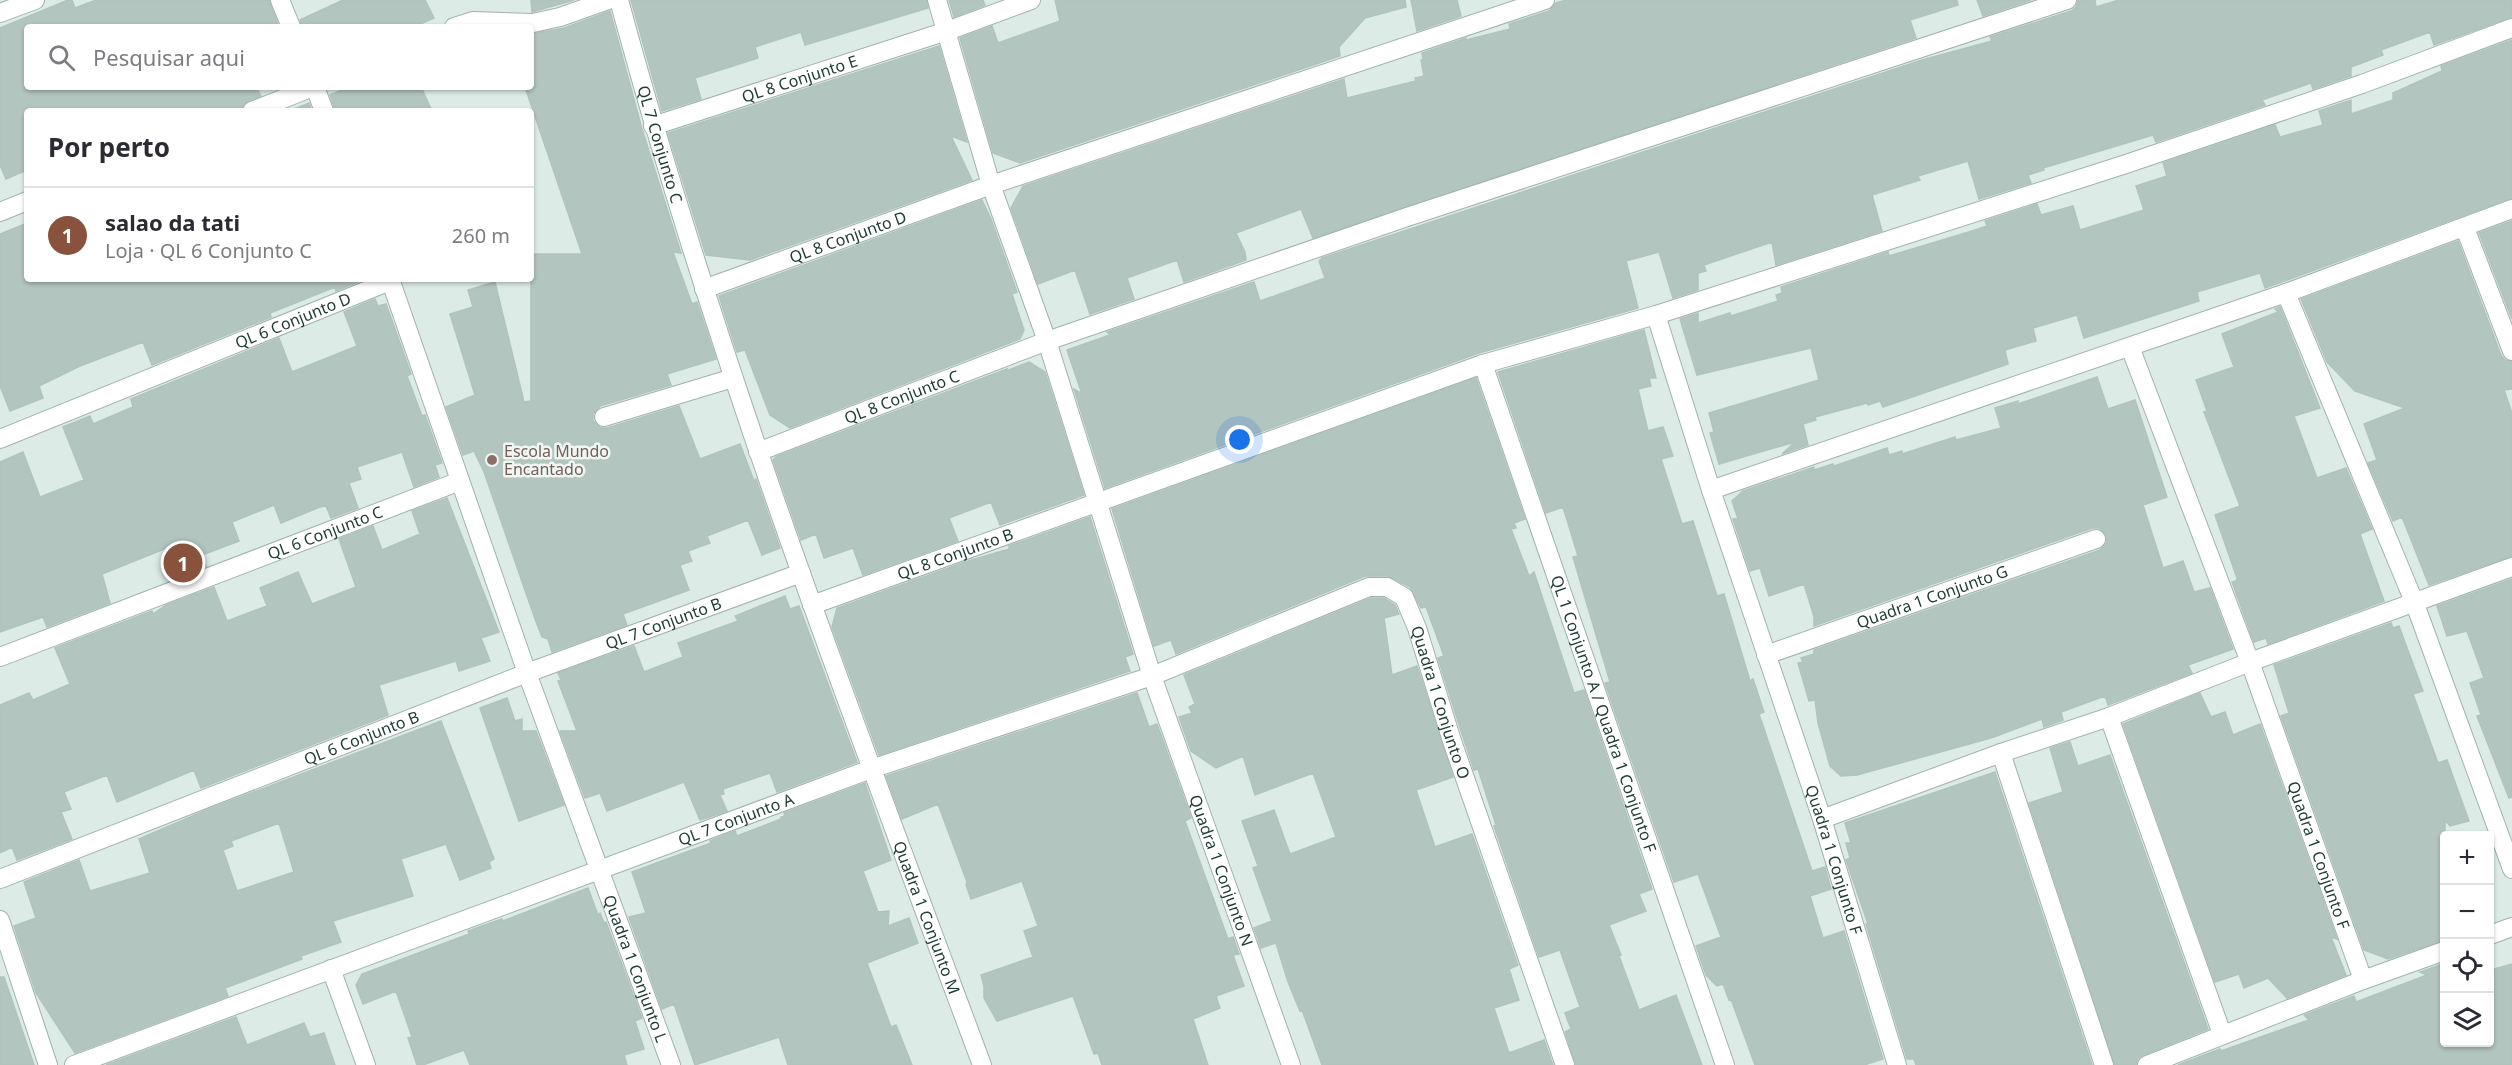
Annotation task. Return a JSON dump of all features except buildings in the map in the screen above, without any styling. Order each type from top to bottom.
[{"type":"street","points":[[0,13],[36,0]]},
{"type":"street","points":[[280,0],[290,24]]},
{"type":"street","points":[[464,24],[473,21],[533,23],[561,17],[608,0]]},
{"type":"street","name":"QL 7 Conjunto C","points":[[619,0],[653,126],[758,452]]},
{"type":"street","name":"Quadra 1 Conjunto N","points":[[937,0],[991,185],[1047,341],[1152,676],[1291,1065]]},
{"type":"street","name":"QL 8 Conjunto E","points":[[653,126],[947,31],[1031,0]]},
{"type":"street","name":"QL 8 Conjunto D","points":[[704,289],[991,185],[1545,0]]},
{"type":"street","name":"QL 8 Conjunto C","points":[[758,452],[1047,341],[1418,213],[2067,0]]},
{"type":"street","name":"QL 8 Conjunto B","points":[[813,605],[1483,364],[1656,315],[2127,164],[2361,84],[2512,28]]},
{"type":"street","points":[[260,108],[306,90]]},
{"type":"street","points":[[315,90],[323,108]]},
{"type":"street","points":[[0,212],[24,202]]},
{"type":"street","points":[[1711,490],[2286,293],[2512,209]]},
{"type":"street","points":[[2465,228],[2512,351]]},
{"type":"street","name":"QL 6 Conjunto D","points":[[0,439],[385,282]]},
{"type":"street","name":"QL 6 Conjunto D","points":[[391,282],[460,481]]},
{"type":"street","points":[[2286,293],[2415,604],[2512,869]]},
{"type":"street","name":"Quadra 1 Conjunto F","points":[[1656,315],[1711,490],[1822,819],[1897,1065]]},
{"type":"street","points":[[2130,347],[2250,662]]},
{"type":"street","name":"QL 1 Conjunto A / Quadra 1 Conjunto F","points":[[1483,364],[1725,1065]]},
{"type":"street","points":[[604,417],[733,378]]},
{"type":"street","points":[[758,452],[801,573]]},
{"type":"street","points":[[460,481],[527,674],[601,870]]},
{"type":"street","name":"QL 6 Conjunto C","points":[[0,657],[460,481]]},
{"type":"street","name":"Quadra 1 Conjunto G","points":[[1766,656],[2096,539]]},
{"type":"street","points":[[1822,819],[2001,753],[2109,717],[2250,662],[2512,567]]},
{"type":"street","name":"Quadra 1 Conjunto M","points":[[801,573],[982,1065]]},
{"type":"street","name":"QL 7 Conjunto B","points":[[527,674],[801,573]]},
{"type":"street","name":"Quadra 1 Conjunto O","points":[[872,769],[1152,676],[1369,587],[1387,587],[1404,597],[1417,628],[1452,741],[1565,1065]]},
{"type":"street","name":"Quadra 1 Conjunto F","points":[[2250,662],[2363,980]]},
{"type":"street","name":"QL 6 Conjunto B","points":[[0,879],[527,674]]},
{"type":"street","points":[[2109,717],[2222,1034]]},
{"type":"street","points":[[2001,753],[2104,1065]]},
{"type":"street","name":"QL 7 Conjunto A","points":[[74,1065],[872,769]]},
{"type":"street","name":"Quadra 1 Conjunto L","points":[[601,870],[671,1065]]},
{"type":"street","points":[[0,920],[48,1065]]},
{"type":"street","points":[[2494,934],[2512,927]]},
{"type":"street","points":[[2146,1065],[2363,980],[2440,953]]},
{"type":"street","points":[[331,969],[366,1065]]},
{"type":"place","name":"Escola Mundo Encantado","points":[[492,460]]},
{"type":"place","name":"salao da tati","points":[[183,563]]}]
